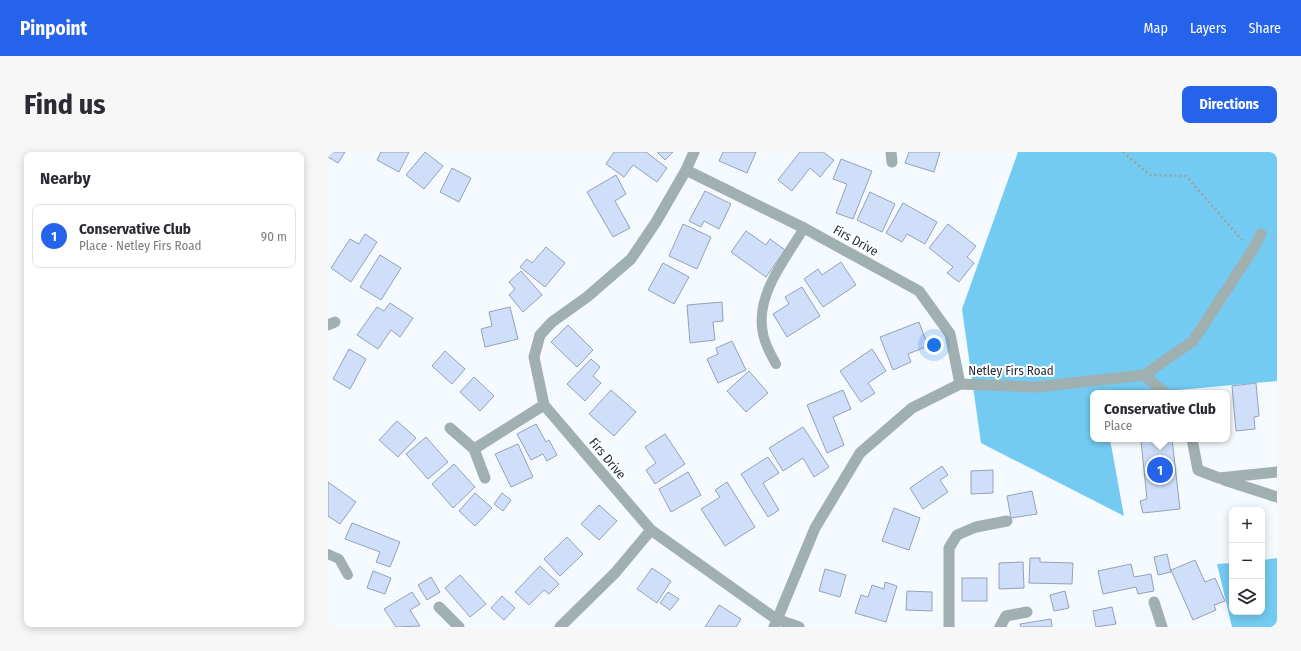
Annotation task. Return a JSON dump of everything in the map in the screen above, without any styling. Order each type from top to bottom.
[{"type":"street","name":"Firs Drive","points":[[694,152],[686,170],[656,222],[631,260],[587,297],[552,322],[540,335],[534,357],[544,405],[650,530],[775,623],[799,627]]},
{"type":"street","name":"Firs Drive","points":[[686,170],[804,228],[919,291],[950,334],[960,384]]},
{"type":"street","name":"Netley Firs Road","points":[[775,623],[815,528],[860,453],[912,408],[960,384],[1036,387],[1144,375],[1193,341],[1252,251],[1261,234]]},
{"type":"street","points":[[1144,375],[1162,390]]},
{"type":"street","points":[[474,449],[544,405]]},
{"type":"street","points":[[450,428],[474,449],[485,478]]},
{"type":"street","points":[[1193,442],[1198,470],[1277,497]]},
{"type":"street","points":[[1219,478],[1277,472]]},
{"type":"street","points":[[949,627],[949,548],[957,535],[976,527],[1007,521]]},
{"type":"street","points":[[560,627],[615,573],[650,530]]},
{"type":"street","points":[[1154,602],[1162,627]]},
{"type":"street","points":[[439,607],[459,627]]},
{"type":"street","points":[[1000,627],[1006,616],[1027,612]]},
{"type":"lane","points":[[776,364],[767,345],[762,328],[765,298],[804,228]]},
{"type":"lane","points":[[328,554],[339,559],[348,575]]},
{"type":"path","points":[[1123,152],[1150,175],[1186,176],[1252,251]]},
{"type":"shaded area","points":[[1018,152],[1277,152],[1277,381],[1177,390],[1090,390],[1090,442],[1111,442],[1124,516],[981,443],[962,309]]},
{"type":"shaded area","points":[[1277,558],[1277,627],[1232,627],[1229,615],[1265,615],[1265,560]]},
{"type":"shaded area","points":[[1229,563],[1229,614],[1217,564]]},
{"type":"building","points":[[328,152],[345,152],[338,163],[328,157]]},
{"type":"building","points":[[381,152],[409,152],[399,172],[377,160]]},
{"type":"building","points":[[425,152],[443,166],[424,189],[406,175]]},
{"type":"building","points":[[614,152],[646,152],[667,168],[657,182],[633,165],[624,177],[606,164]]},
{"type":"building","points":[[657,152],[673,152],[665,160]]},
{"type":"building","points":[[723,152],[756,152],[747,173],[719,161]]},
{"type":"building","points":[[800,152],[823,152],[834,160],[820,177],[810,168],[792,191],[778,180]]},
{"type":"building","points":[[909,152],[940,152],[934,172],[905,163]]},
{"type":"building","points":[[841,159],[872,171],[853,219],[836,213],[847,184],[833,179]]},
{"type":"building","points":[[452,168],[471,178],[459,202],[440,192]]},
{"type":"building","points":[[616,175],[626,194],[615,201],[630,228],[613,237],[587,192]]},
{"type":"building","points":[[705,191],[731,204],[719,229],[704,221],[701,227],[689,221]]},
{"type":"building","points":[[870,192],[895,204],[882,232],[857,220]]},
{"type":"building","points":[[903,203],[937,222],[925,244],[907,234],[902,242],[886,233]]},
{"type":"building","points":[[683,224],[711,237],[697,269],[669,256]]},
{"type":"building","points":[[948,224],[976,246],[967,257],[974,263],[959,282],[947,273],[953,267],[929,248]]},
{"type":"building","points":[[746,231],[766,245],[770,239],[785,250],[766,277],[731,252]]},
{"type":"building","points":[[365,234],[377,242],[351,282],[331,268],[350,239],[359,244]]},
{"type":"building","points":[[546,247],[565,263],[545,287],[520,267],[527,259],[532,263]]},
{"type":"building","points":[[380,255],[401,268],[381,300],[360,287]]},
{"type":"building","points":[[841,262],[856,285],[823,307],[804,279],[818,269],[822,275]]},
{"type":"building","points":[[663,263],[689,277],[674,304],[648,290]]},
{"type":"building","points":[[521,271],[542,295],[523,312],[509,295],[515,289],[509,282]]},
{"type":"building","points":[[802,287],[820,316],[787,337],[773,314],[789,304],[785,297]]},
{"type":"building","points":[[722,302],[723,321],[713,322],[715,340],[690,343],[687,305]]},
{"type":"building","points":[[390,303],[413,318],[400,337],[391,330],[378,349],[357,335],[377,307],[384,311]]},
{"type":"building","points":[[510,307],[518,339],[485,347],[481,329],[492,326],[489,312]]},
{"type":"building","points":[[919,322],[928,346],[908,354],[911,362],[893,370],[880,337]]},
{"type":"building","points":[[568,325],[593,350],[577,367],[551,342]]},
{"type":"building","points":[[732,341],[746,370],[718,383],[707,359],[718,354],[716,348]]},
{"type":"building","points":[[349,349],[366,359],[350,389],[333,379]]},
{"type":"building","points":[[872,349],[886,371],[868,383],[875,393],[861,402],[840,371]]},
{"type":"building","points":[[445,351],[465,369],[452,384],[432,366]]},
{"type":"building","points":[[591,359],[600,367],[593,376],[601,383],[585,401],[567,384]]},
{"type":"building","points":[[749,371],[768,393],[746,412],[727,391]]},
{"type":"building","points":[[474,377],[494,396],[480,411],[460,392]]},
{"type":"building","points":[[1256,383],[1259,416],[1254,417],[1255,429],[1236,431],[1232,386]]},
{"type":"building","points":[[611,390],[636,412],[614,436],[589,414]]},
{"type":"building","points":[[843,390],[851,409],[833,417],[844,445],[827,453],[807,405]]},
{"type":"building","points":[[397,421],[416,438],[398,457],[379,440]]},
{"type":"building","points":[[536,424],[546,442],[549,440],[557,455],[547,461],[543,454],[531,460],[517,434]]},
{"type":"building","points":[[803,427],[829,467],[814,477],[803,458],[783,471],[769,448]]},
{"type":"building","points":[[665,434],[685,464],[655,484],[646,470],[656,463],[645,447]]},
{"type":"building","points":[[426,437],[448,462],[428,479],[406,454]]},
{"type":"building","points":[[1141,442],[1172,442],[1180,509],[1143,513],[1140,501],[1147,499]]},
{"type":"building","points":[[518,444],[533,477],[511,487],[495,454]]},
{"type":"building","points":[[768,457],[779,473],[763,483],[779,510],[768,517],[741,474]]},
{"type":"building","points":[[454,464],[475,487],[453,508],[432,484]]},
{"type":"building","points":[[942,466],[948,475],[940,480],[948,492],[923,509],[910,488]]},
{"type":"building","points":[[993,470],[993,493],[971,494],[971,471]]},
{"type":"building","points":[[688,472],[701,495],[671,512],[659,489]]},
{"type":"building","points":[[328,482],[356,502],[340,524],[328,516]]},
{"type":"building","points":[[727,482],[755,527],[725,546],[701,509],[720,497],[715,490]]},
{"type":"building","points":[[1032,491],[1037,514],[1011,518],[1007,496]]},
{"type":"building","points":[[475,493],[492,508],[475,526],[459,511]]},
{"type":"building","points":[[502,493],[511,500],[503,511],[494,504]]},
{"type":"building","points":[[599,505],[617,521],[599,540],[581,524]]},
{"type":"building","points":[[894,508],[920,518],[909,550],[882,541]]},
{"type":"building","points":[[352,523],[400,542],[390,567],[376,562],[380,552],[345,539]]},
{"type":"building","points":[[567,537],[583,554],[560,576],[544,559]]},
{"type":"building","points":[[1167,554],[1171,572],[1158,575],[1154,557]]},
{"type":"building","points":[[1030,558],[1040,558],[1040,562],[1073,563],[1072,584],[1029,583]]},
{"type":"building","points":[[1195,560],[1205,582],[1215,578],[1225,601],[1214,605],[1216,610],[1193,620],[1171,570]]},
{"type":"building","points":[[1023,562],[1024,588],[999,589],[999,563]]},
{"type":"building","points":[[1131,564],[1134,577],[1151,574],[1154,591],[1138,594],[1136,587],[1103,594],[1098,571]]},
{"type":"building","points":[[540,566],[559,584],[549,594],[544,590],[529,605],[515,592]]},
{"type":"building","points":[[652,568],[671,581],[657,603],[637,589]]},
{"type":"building","points":[[825,569],[846,575],[840,597],[819,591]]},
{"type":"building","points":[[373,571],[391,578],[385,594],[367,588]]},
{"type":"building","points":[[460,575],[486,604],[470,617],[445,588]]},
{"type":"building","points":[[431,577],[440,592],[427,600],[418,585]]},
{"type":"building","points":[[962,578],[987,578],[987,601],[962,601]]},
{"type":"building","points":[[885,582],[897,586],[886,622],[855,613],[861,595],[868,597],[872,585],[884,589]]},
{"type":"building","points":[[907,591],[932,592],[932,611],[906,610]]},
{"type":"building","points":[[1065,591],[1069,608],[1054,611],[1050,595]]},
{"type":"building","points":[[412,592],[420,604],[410,610],[420,626],[396,627],[384,609]]},
{"type":"building","points":[[668,592],[679,599],[670,610],[660,603]]},
{"type":"building","points":[[502,596],[515,608],[504,620],[491,608]]},
{"type":"building","points":[[719,605],[741,619],[736,627],[705,627]]},
{"type":"building","points":[[1112,607],[1116,624],[1096,627],[1093,611]]},
{"type":"building","points":[[1051,619],[1052,627],[1021,627],[1020,624]]},
{"type":"place","name":"Conservative Club","points":[[1160,470]]}]
